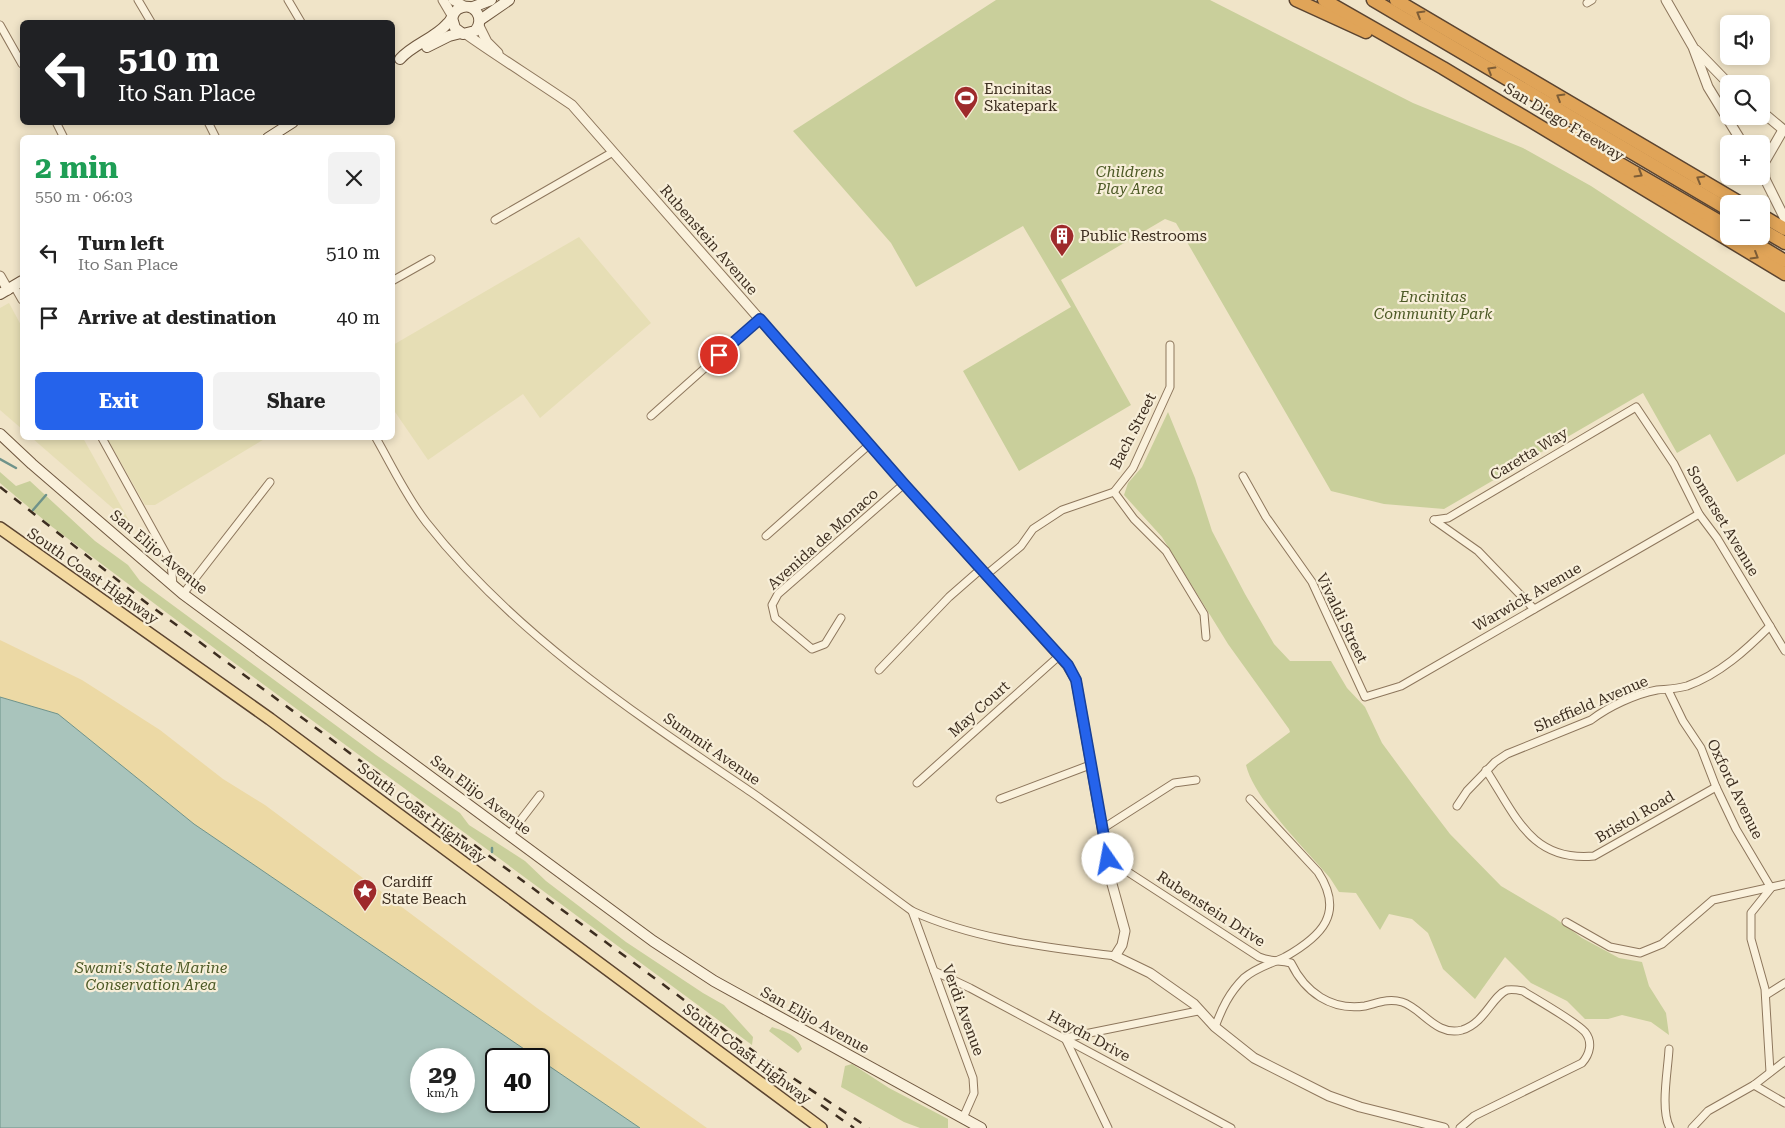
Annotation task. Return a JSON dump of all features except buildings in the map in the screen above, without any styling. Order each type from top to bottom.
[{"type":"highway","points":[[1296,0],[1443,68]]},
{"type":"highway","name":"San Diego Freeway","points":[[1324,0],[1443,68],[1785,274]]},
{"type":"highway","points":[[1340,0],[1720,222]]},
{"type":"highway","points":[[1373,0],[1720,205]]},
{"type":"highway","name":"San Diego Freeway","points":[[1396,0],[1727,195]]},
{"type":"highway","points":[[1770,220],[1785,229]]},
{"type":"highway","points":[[1770,235],[1785,243]]},
{"type":"highway","points":[[1759,245],[1785,260]]},
{"type":"main road","points":[[396,61],[407,51],[442,30],[455,12],[491,0]]},
{"type":"main road","points":[[396,61],[449,36],[472,33],[480,23],[508,0]]},
{"type":"main road","points":[[468,7],[478,12],[480,23]]},
{"type":"main road","points":[[452,17],[453,25],[463,34]]},
{"type":"main road","points":[[273,135],[288,125]]},
{"type":"main road","name":"San Elijo Avenue","points":[[0,434],[32,464],[183,594],[653,941],[714,981],[981,1128]]},
{"type":"main road","name":"South Coast Highway","points":[[0,528],[270,719],[822,1128]]},
{"type":"street","points":[[138,0],[149,20]]},
{"type":"street","points":[[288,0],[300,20]]},
{"type":"street","points":[[443,0],[452,17]]},
{"type":"street","points":[[453,0],[468,7]]},
{"type":"street","points":[[1666,0],[1693,47],[1708,87],[1737,135]]},
{"type":"street","name":"Rubenstein Avenue","points":[[480,23],[487,42],[503,59]]},
{"type":"street","points":[[0,25],[20,60]]},
{"type":"street","name":"Rubenstein Avenue","points":[[463,34],[572,105],[904,484],[1068,665],[1076,680],[1112,884],[1125,931],[1122,945],[1115,956]]},
{"type":"street","points":[[1693,47],[1720,75]]},
{"type":"street","points":[[1770,118],[1784,130],[1770,153]]},
{"type":"street","points":[[495,220],[613,152]]},
{"type":"street","points":[[1766,185],[1785,219]]},
{"type":"street","points":[[395,279],[431,259]]},
{"type":"street","points":[[0,276],[20,298]]},
{"type":"street","points":[[651,416],[760,319]]},
{"type":"street","name":"Bach Street","points":[[879,670],[949,597],[1021,546],[1033,529],[1062,510],[1114,492],[1133,468],[1170,387],[1170,345]]},
{"type":"street","name":"Somerset Avenue","points":[[1636,407],[1674,464],[1700,514],[1717,538],[1785,651]]},
{"type":"street","name":"Caretta Way","points":[[1534,609],[1478,551],[1434,520],[1448,518],[1636,407]]},
{"type":"street","points":[[103,440],[171,563],[173,585]]},
{"type":"street","name":"Summit Avenue","points":[[377,440],[426,522],[472,576],[530,631],[565,660],[688,750],[752,793],[912,911],[936,922],[1017,943],[1115,956]]},
{"type":"street","points":[[766,536],[870,444]]},
{"type":"street","name":"Vivaldi Street","points":[[1243,476],[1266,517],[1312,582],[1365,697]]},
{"type":"street","points":[[183,594],[270,482]]},
{"type":"street","name":"Avenida de Monaco","points":[[841,618],[825,644],[812,649],[775,618],[772,605],[778,594],[904,484]]},
{"type":"street","points":[[1114,492],[1134,519],[1166,551],[1204,614],[1206,637]]},
{"type":"street","name":"Warwick Avenue","points":[[1365,697],[1401,686],[1700,514]]},
{"type":"street","name":"Sheffield Avenue","points":[[1457,806],[1486,770],[1507,754],[1591,720],[1603,711],[1645,693],[1688,685],[1722,667],[1744,652],[1770,626]]},
{"type":"street","name":"May Court","points":[[917,783],[1059,656]]},
{"type":"street","name":"Oxford Avenue","points":[[1668,690],[1683,721],[1701,748],[1716,788],[1771,888]]},
{"type":"street","points":[[1000,798],[1090,765]]},
{"type":"street","name":"Bristol Road","points":[[1486,770],[1527,834],[1551,851],[1573,858],[1594,856],[1716,788]]},
{"type":"street","points":[[1102,829],[1174,783],[1196,780]]},
{"type":"street","points":[[510,834],[540,795]]},
{"type":"street","points":[[1215,1027],[1229,994],[1245,978],[1260,967],[1284,957],[1318,934],[1326,923],[1329,914],[1327,886],[1318,872],[1250,799]]},
{"type":"street","name":"Rubenstein Drive","points":[[1108,859],[1258,957],[1272,962],[1280,960],[1291,964],[1299,978],[1312,993],[1326,1001],[1355,1006],[1389,999],[1404,1002],[1434,1025],[1450,1030],[1461,1030],[1476,1024],[1509,990],[1522,991],[1584,1031],[1590,1047],[1588,1057],[1582,1063],[1474,1116],[1460,1128]]},
{"type":"street","points":[[1566,922],[1596,941],[1621,950],[1640,953],[1662,944],[1713,900],[1785,884]]},
{"type":"street","points":[[1770,1072],[1766,995],[1751,939],[1751,913],[1771,888]]},
{"type":"street","name":"Verdi Avenue","points":[[912,911],[973,1078],[974,1093],[963,1118]]},
{"type":"street","points":[[1115,956],[1150,973],[1194,1004],[1198,1011],[1215,1027],[1254,1058],[1329,1096],[1360,1107],[1444,1128]]},
{"type":"street","name":"Haydn Drive","points":[[934,971],[1065,1038],[1231,1128]]},
{"type":"street","points":[[1766,995],[1785,983]]},
{"type":"street","points":[[1108,1128],[1065,1038],[1198,1011]]},
{"type":"street","points":[[1669,1049],[1665,1101],[1666,1122],[1670,1128]]},
{"type":"street","points":[[1692,1128],[1708,1111],[1754,1085],[1785,1062]]},
{"type":"street","points":[[1754,1085],[1785,1103]]},
{"type":"shaded area","points":[[579,237],[651,323],[540,418],[523,394],[428,460],[395,412],[395,344]]},
{"type":"shaded area","points":[[9,303],[20,323],[20,427],[0,410],[0,308]]},
{"type":"shaded area","points":[[34,440],[84,440],[131,524]]},
{"type":"shaded area","points":[[108,440],[263,440],[155,505],[145,505]]},
{"type":"green space","name":"Encinitas Community Park","points":[[996,0],[1210,0],[1413,103],[1523,148],[1591,186],[1785,313],[1785,454],[1737,482],[1710,434],[1677,453],[1643,393],[1444,509],[1384,504],[1331,491],[1176,223],[1165,219],[1061,280],[1131,405],[1019,471],[963,371],[1071,307],[1023,226],[916,287],[891,243],[793,131]]},
{"type":"green space","points":[[1168,412],[1195,478],[1212,531],[1274,644],[1290,661],[1331,661],[1347,688],[1365,707],[1382,743],[1421,796],[1450,834],[1501,886],[1555,918],[1582,938],[1619,958],[1642,962],[1649,986],[1666,1013],[1669,1035],[1651,1022],[1622,1015],[1608,1019],[1585,1019],[1567,1001],[1531,983],[1505,957],[1475,999],[1443,969],[1428,933],[1412,919],[1389,914],[1380,930],[1356,893],[1339,892],[1330,878],[1282,824],[1259,793],[1246,765],[1290,732],[1289,729],[1228,644],[1162,537],[1124,495],[1128,483],[1142,467]]},
{"type":"green space","points":[[0,472],[16,486],[30,481],[95,541],[128,565],[140,581],[376,755],[460,813],[469,825],[525,861],[546,881],[626,942],[724,1005],[753,1037],[752,1045],[51,526],[0,483]]},
{"type":"green space","points":[[772,1027],[794,1037],[802,1049],[798,1053],[769,1031]]},
{"type":"green space","points":[[852,1064],[889,1088],[948,1119],[948,1128],[920,1128],[904,1122],[841,1087],[845,1066]]},
{"type":"sand","name":"Cardiff State Beach","points":[[0,640],[82,680],[160,730],[223,779],[265,805],[537,1008],[707,1128],[640,1128],[550,1067],[550,1048],[523,1048],[194,824],[58,714],[0,697]]},
{"type":"water","name":"Swami's State Marine Conservation Area","points":[[0,697],[58,714],[194,824],[523,1048],[485,1048],[485,1113],[550,1113],[550,1067],[640,1128],[0,1128]]},
{"type":"waterway","points":[[0,459],[16,468]]},
{"type":"waterway","points":[[33,510],[46,495]]},
{"type":"railway","points":[[0,487],[144,601],[764,1059],[869,1128]]},
{"type":"railway","points":[[821,1105],[854,1128]]},
{"type":"place","name":"Encinitas Skatepark","points":[[966,119]]},
{"type":"place","name":"Public Restrooms","points":[[1062,257]]},
{"type":"place","name":"Cardiff State Beach","points":[[365,912]]},
{"type":"route","points":[[719,355],[760,319],[904,484],[1068,665],[1076,680],[1108,859]]},
{"type":"park label","name":"Childrens Play Area","points":[[1130,180]]}]
